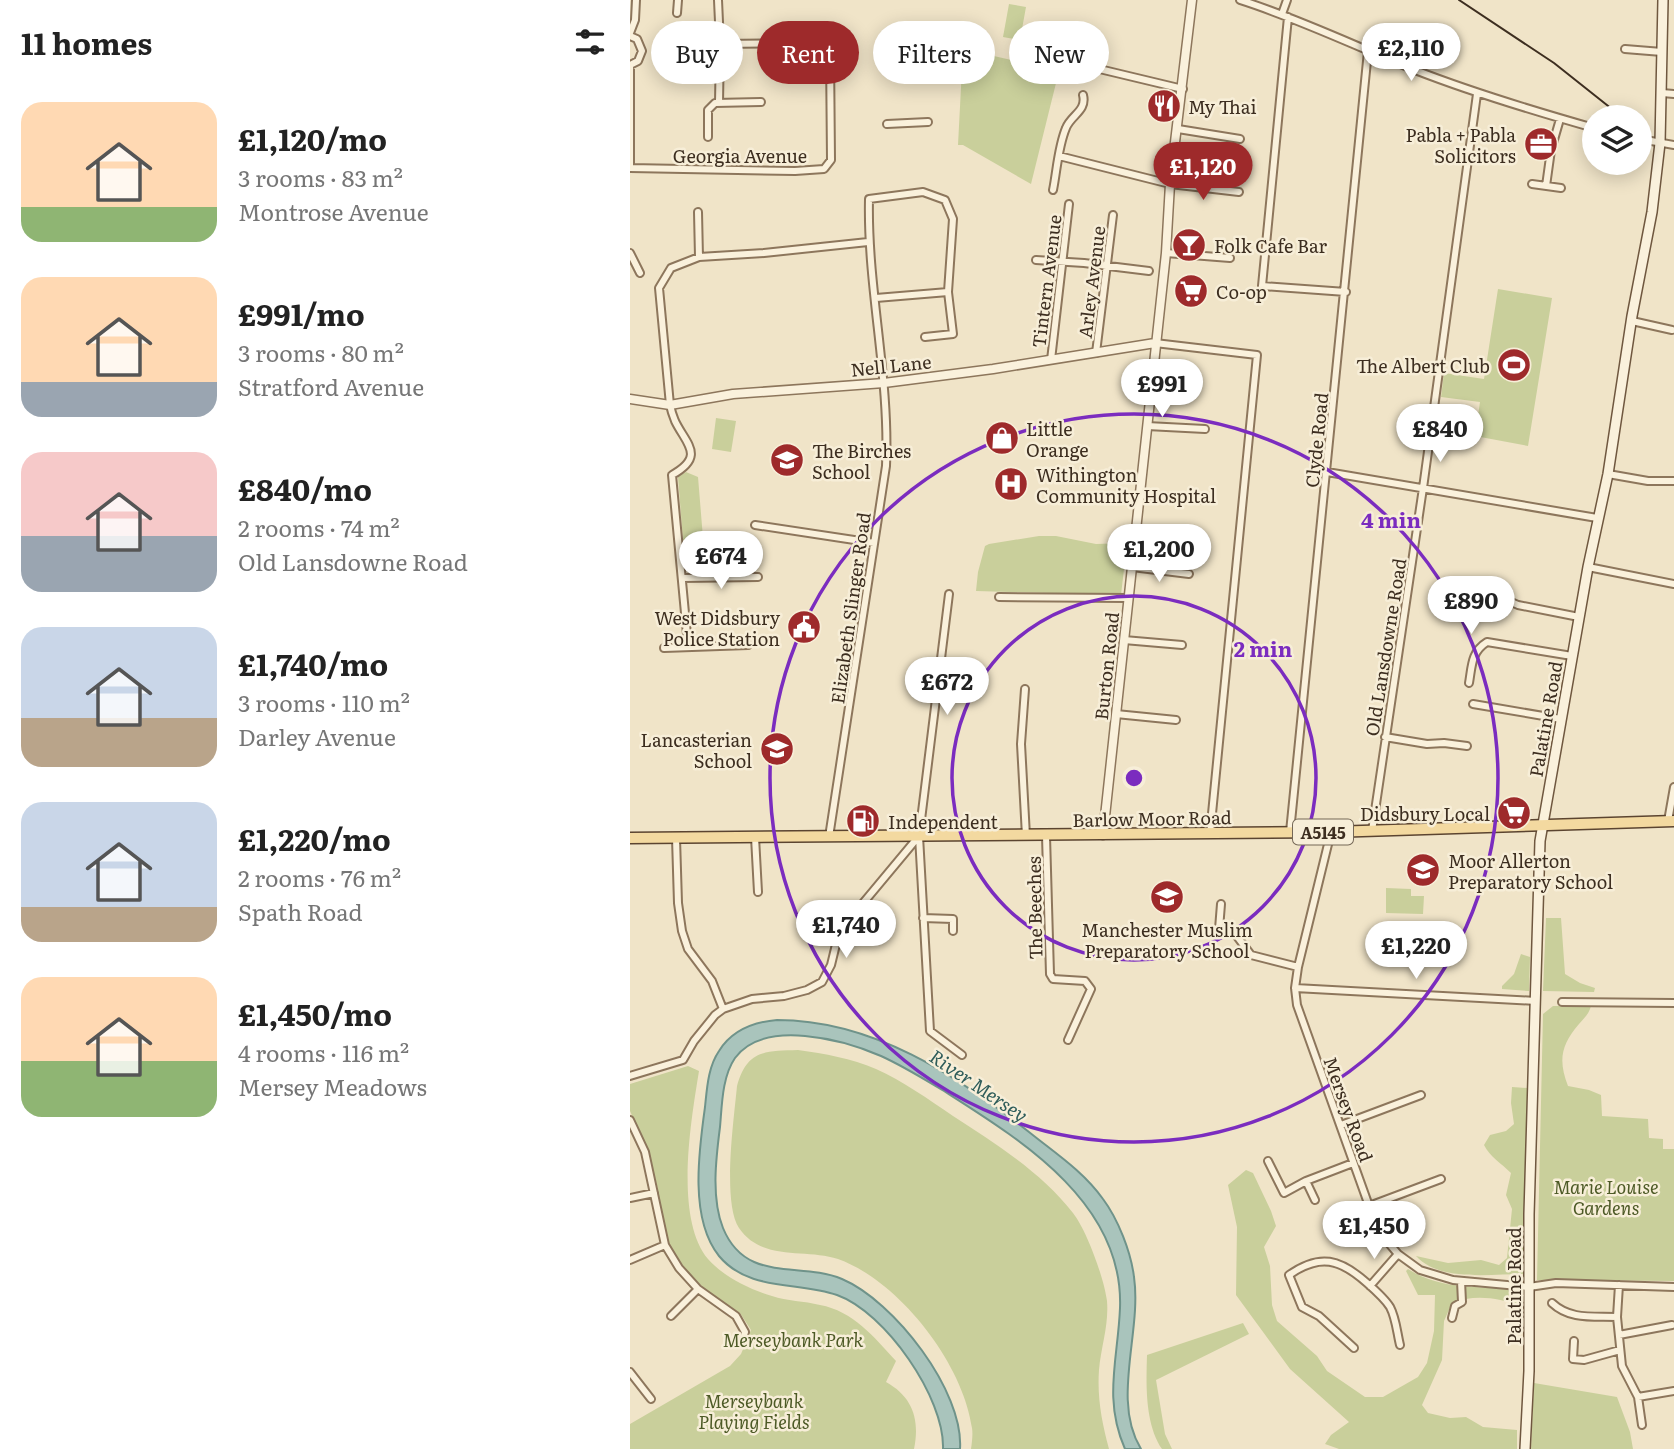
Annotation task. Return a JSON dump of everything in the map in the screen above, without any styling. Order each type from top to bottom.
[{"type":"main road","name":"Palatine Road","points":[[1525,1449],[1529,1371],[1539,853],[1651,220],[1660,143],[1663,0]]},
{"type":"main road","name":"Barlow Moor Road","points":[[630,838],[1210,834],[1671,821]]},
{"type":"street","points":[[630,167],[630,66],[638,61],[642,51],[637,39],[630,34],[635,20],[636,0]]},
{"type":"street","points":[[677,13],[678,0]]},
{"type":"street","points":[[718,0],[719,21]]},
{"type":"street","name":"Burton Road","points":[[1103,835],[1166,253],[1170,184],[1192,0]]},
{"type":"street","points":[[1240,0],[1478,94],[1582,125]]},
{"type":"street","points":[[1287,0],[1262,286],[1346,292]]},
{"type":"street","name":"Georgia Avenue","points":[[630,167],[794,171],[824,169],[831,160],[831,53],[826,43],[743,44]]},
{"type":"street","points":[[1625,49],[1662,52]]},
{"type":"street","name":"Clyde Road","points":[[1290,832],[1368,51]]},
{"type":"street","points":[[1109,71],[1183,89]]},
{"type":"street","points":[[719,84],[719,103]]},
{"type":"street","points":[[1662,93],[1674,94]]},
{"type":"street","name":"Old Lansdowne Road","points":[[1372,831],[1478,94]]},
{"type":"street","points":[[1053,190],[1066,128],[1082,109],[1083,95]]},
{"type":"street","points":[[708,138],[708,110],[715,103],[761,102]]},
{"type":"street","points":[[1546,186],[1551,150],[1560,119]]},
{"type":"street","points":[[887,124],[928,122]]},
{"type":"street","points":[[1178,129],[1240,139]]},
{"type":"street","points":[[1652,141],[1674,145]]},
{"type":"street","points":[[1059,156],[1170,184],[1239,192]]},
{"type":"street","points":[[1532,184],[1561,188]]},
{"type":"street","name":"Elizabeth Slinger Road","points":[[829,837],[886,466],[888,426],[868,242],[869,199],[923,192],[945,200],[953,219],[948,292]]},
{"type":"street","name":"Tintern Avenue","points":[[1051,360],[1069,204]]},
{"type":"street","points":[[698,212],[699,257]]},
{"type":"street","name":"Arley Avenue","points":[[1096,354],[1113,215]]},
{"type":"street","points":[[688,645],[673,475],[686,466],[691,449],[675,421],[670,405],[659,288],[671,268],[699,257],[868,242]]},
{"type":"street","points":[[630,253],[640,274]]},
{"type":"street","points":[[1166,253],[1230,258]]},
{"type":"street","points":[[1036,260],[1149,271]]},
{"type":"street","points":[[876,298],[948,292],[954,334],[925,337]]},
{"type":"street","points":[[1632,321],[1672,330]]},
{"type":"street","points":[[1155,343],[1257,355],[1210,834]]},
{"type":"street","name":"Nell Lane","points":[[630,399],[670,405],[733,394],[884,383],[1096,354],[1155,343]]},
{"type":"street","points":[[1147,426],[1205,429]]},
{"type":"street","points":[[1327,472],[1597,518]]},
{"type":"street","points":[[1608,474],[1648,481],[1674,481]]},
{"type":"street","points":[[1139,495],[1200,500]]},
{"type":"street","points":[[755,525],[874,543]]},
{"type":"street","points":[[1132,567],[1189,573]]},
{"type":"street","points":[[1588,567],[1674,584]]},
{"type":"street","points":[[682,579],[758,577]]},
{"type":"street","points":[[949,594],[919,836],[930,1031],[962,1055]]},
{"type":"street","points":[[999,597],[1129,598]]},
{"type":"street","points":[[1502,597],[1518,605],[1579,617]]},
{"type":"street","points":[[1124,640],[1182,645]]},
{"type":"street","points":[[1469,683],[1473,658],[1478,648],[1487,642],[1572,656]]},
{"type":"street","points":[[664,648],[688,645],[748,645]]},
{"type":"street","points":[[1025,690],[1021,744],[1026,836]]},
{"type":"street","points":[[1473,704],[1561,719]]},
{"type":"street","points":[[1116,714],[1176,720]]},
{"type":"street","points":[[1385,737],[1427,744],[1467,746]]},
{"type":"street","points":[[1671,821],[1674,787]]},
{"type":"street","name":"Mersey Road","points":[[1331,832],[1295,988],[1301,1015],[1381,1234],[1398,1254],[1420,1270],[1461,1281],[1529,1287],[1556,1283],[1674,1287]]},
{"type":"street","points":[[630,1076],[683,1060],[694,1041],[723,1009],[752,999],[784,996],[807,990],[822,982],[831,965],[839,932],[919,836]]},
{"type":"street","name":"The Beeches","points":[[1046,836],[1050,974],[1053,979],[1085,981],[1091,989],[1068,1040]]},
{"type":"street","points":[[755,837],[758,892]]},
{"type":"street","points":[[676,838],[678,902],[682,931],[688,949],[712,981],[723,1009]]},
{"type":"street","points":[[1221,904],[1219,929],[1233,932],[1251,955],[1298,967]]},
{"type":"street","points":[[923,918],[953,919],[953,931]]},
{"type":"street","points":[[1295,988],[1536,1001]]},
{"type":"street","points":[[1562,1002],[1674,1003]]},
{"type":"street","points":[[1341,1125],[1421,1095]]},
{"type":"street","points":[[630,1120],[645,1152],[665,1245],[679,1268],[698,1289],[736,1316],[745,1332],[743,1339]]},
{"type":"street","points":[[1268,1161],[1284,1193],[1306,1181],[1353,1163]]},
{"type":"street","points":[[1369,1206],[1441,1179]]},
{"type":"street","points":[[1306,1181],[1315,1200]]},
{"type":"street","points":[[630,1198],[654,1193]]},
{"type":"street","points":[[630,1260],[665,1245]]},
{"type":"street","points":[[1370,1286],[1398,1254]]},
{"type":"street","points":[[1354,1348],[1319,1315],[1302,1307],[1289,1275],[1304,1264],[1323,1261],[1340,1263],[1370,1286],[1389,1306],[1400,1345]]},
{"type":"street","points":[[1452,1318],[1455,1306],[1462,1302],[1461,1281]]},
{"type":"street","points":[[1619,1285],[1617,1317],[1622,1366],[1638,1396],[1642,1425]]},
{"type":"street","points":[[671,1316],[698,1289]]},
{"type":"street","points":[[1552,1303],[1571,1316],[1617,1317]]},
{"type":"street","points":[[1619,1335],[1672,1325]]},
{"type":"street","points":[[1574,1341],[1573,1359],[1584,1360],[1620,1350]]},
{"type":"street","points":[[630,1372],[651,1399]]},
{"type":"street","points":[[1638,1396],[1674,1391]]},
{"type":"green space","points":[[1009,4],[1026,7],[1023,21],[1009,21],[1009,38],[1003,37]]},
{"type":"green space","points":[[995,56],[1009,60],[1009,84],[1056,84],[1031,184],[963,145],[958,145],[961,84],[995,84]]},
{"type":"green space","name":"The Albert Club","points":[[1498,289],[1552,298],[1528,446],[1475,436],[1480,402],[1441,397],[1444,373],[1484,379]]},
{"type":"green space","points":[[716,418],[736,421],[731,452],[712,449]]},
{"type":"green space","points":[[686,472],[698,477],[703,538],[683,540],[678,477]]},
{"type":"green space","points":[[1039,536],[1056,536],[1096,544],[1127,543],[1121,595],[976,591],[985,546]]},
{"type":"green space","points":[[1386,888],[1411,889],[1411,896],[1424,896],[1423,914],[1386,913]]},
{"type":"green space","points":[[1546,918],[1561,918],[1565,974],[1595,988],[1594,992],[1543,991]]},
{"type":"green space","points":[[1521,954],[1530,957],[1529,991],[1502,989],[1514,974]]},
{"type":"green space","name":"Marie Louise Gardens","points":[[1553,1006],[1591,1006],[1565,1046],[1562,1060],[1568,1086],[1601,1095],[1602,1116],[1648,1119],[1649,1138],[1663,1139],[1663,1149],[1674,1149],[1674,1281],[1537,1280],[1543,1014]]},
{"type":"green space","points":[[798,1050],[857,1062],[906,1085],[1017,1160],[1061,1198],[1073,1213],[1094,1255],[1107,1301],[1099,1391],[1109,1449],[971,1449],[972,1428],[956,1377],[925,1327],[905,1305],[861,1270],[838,1259],[772,1250],[749,1239],[739,1228],[734,1216],[730,1180],[737,1086],[746,1065],[752,1059],[767,1052]]},
{"type":"green space","points":[[688,1066],[699,1071],[689,1142],[688,1195],[691,1219],[698,1241],[708,1259],[729,1277],[746,1286],[778,1298],[832,1308],[853,1319],[871,1334],[896,1361],[886,1382],[903,1395],[912,1410],[916,1428],[914,1449],[630,1449],[630,1424],[730,1366],[741,1354],[751,1330],[740,1313],[716,1298],[690,1276],[674,1253],[665,1235],[657,1185],[648,1152],[630,1111],[630,1084]]},
{"type":"green space","points":[[1512,1087],[1528,1088],[1523,1274],[1466,1275],[1438,1270],[1416,1256],[1448,1263],[1481,1260],[1499,1265],[1507,1258],[1512,1209],[1506,1195],[1511,1173],[1484,1145],[1490,1135],[1506,1131],[1514,1124]]},
{"type":"green space","points":[[1246,1170],[1253,1173],[1276,1226],[1264,1247],[1270,1266],[1272,1305],[1277,1321],[1317,1356],[1327,1371],[1365,1397],[1383,1397],[1418,1377],[1427,1363],[1434,1331],[1435,1295],[1418,1295],[1406,1271],[1408,1269],[1447,1284],[1517,1288],[1522,1292],[1521,1306],[1486,1298],[1452,1303],[1444,1321],[1442,1360],[1422,1405],[1428,1413],[1450,1418],[1466,1417],[1483,1427],[1517,1430],[1517,1449],[1339,1449],[1325,1444],[1331,1435],[1349,1422],[1290,1369],[1236,1295],[1237,1227],[1228,1185]]},
{"type":"green space","points":[[1243,1323],[1249,1334],[1156,1380],[1165,1434],[1172,1449],[1162,1449],[1152,1428],[1150,1416],[1147,1355]]},
{"type":"green space","points":[[1534,1383],[1617,1397],[1630,1432],[1633,1449],[1531,1449]]},
{"type":"water","points":[[777,1020],[812,1022],[847,1029],[912,1055],[972,1090],[1001,1111],[1068,1163],[1095,1189],[1119,1226],[1134,1277],[1128,1409],[1132,1430],[1141,1449],[1125,1449],[1118,1431],[1113,1396],[1120,1308],[1117,1271],[1105,1237],[1086,1206],[1062,1178],[1005,1131],[944,1091],[881,1056],[826,1039],[784,1036],[765,1039],[748,1046],[735,1058],[725,1082],[722,1101],[716,1178],[719,1216],[733,1246],[745,1257],[775,1268],[808,1271],[842,1279],[862,1290],[883,1307],[922,1350],[938,1376],[951,1401],[958,1426],[960,1449],[943,1449],[941,1428],[923,1382],[909,1359],[874,1319],[855,1304],[837,1295],[759,1280],[744,1275],[719,1256],[703,1223],[698,1184],[700,1143],[710,1071],[719,1051],[737,1032],[752,1025]]},
{"type":"tram line","points":[[1459,0],[1554,63],[1607,105]]},
{"type":"place","name":"My Thai","points":[[1164,106]]},
{"type":"place","name":"Pabla + Pabla Solicitors","points":[[1541,144]]},
{"type":"place","name":"Folk Cafe Bar","points":[[1189,245]]},
{"type":"place","name":"Co-op","points":[[1191,291]]},
{"type":"place","name":"The Albert Club","points":[[1514,365]]},
{"type":"place","name":"Little Orange","points":[[1002,438]]},
{"type":"place","name":"The Birches School","points":[[787,460]]},
{"type":"place","name":"Withington Community Hospital","points":[[1011,484]]},
{"type":"place","name":"West Didsbury Police Station","points":[[804,627]]},
{"type":"place","name":"Lancasterian School","points":[[777,749]]},
{"type":"place","name":"Didsbury Local","points":[[1514,813]]},
{"type":"place","name":"Independent","points":[[863,821]]},
{"type":"place","name":"Moor Allerton Preparatory School","points":[[1423,870]]},
{"type":"place","name":"Manchester Muslim Preparatory School","points":[[1167,897]]},
{"type":"water label","name":"River Mersey","points":[[979,1085]]},
{"type":"park label","name":"Merseybank Park","points":[[793,1339]]},
{"type":"park label","name":"Merseybank Playing Fields","points":[[754,1410]]}]
